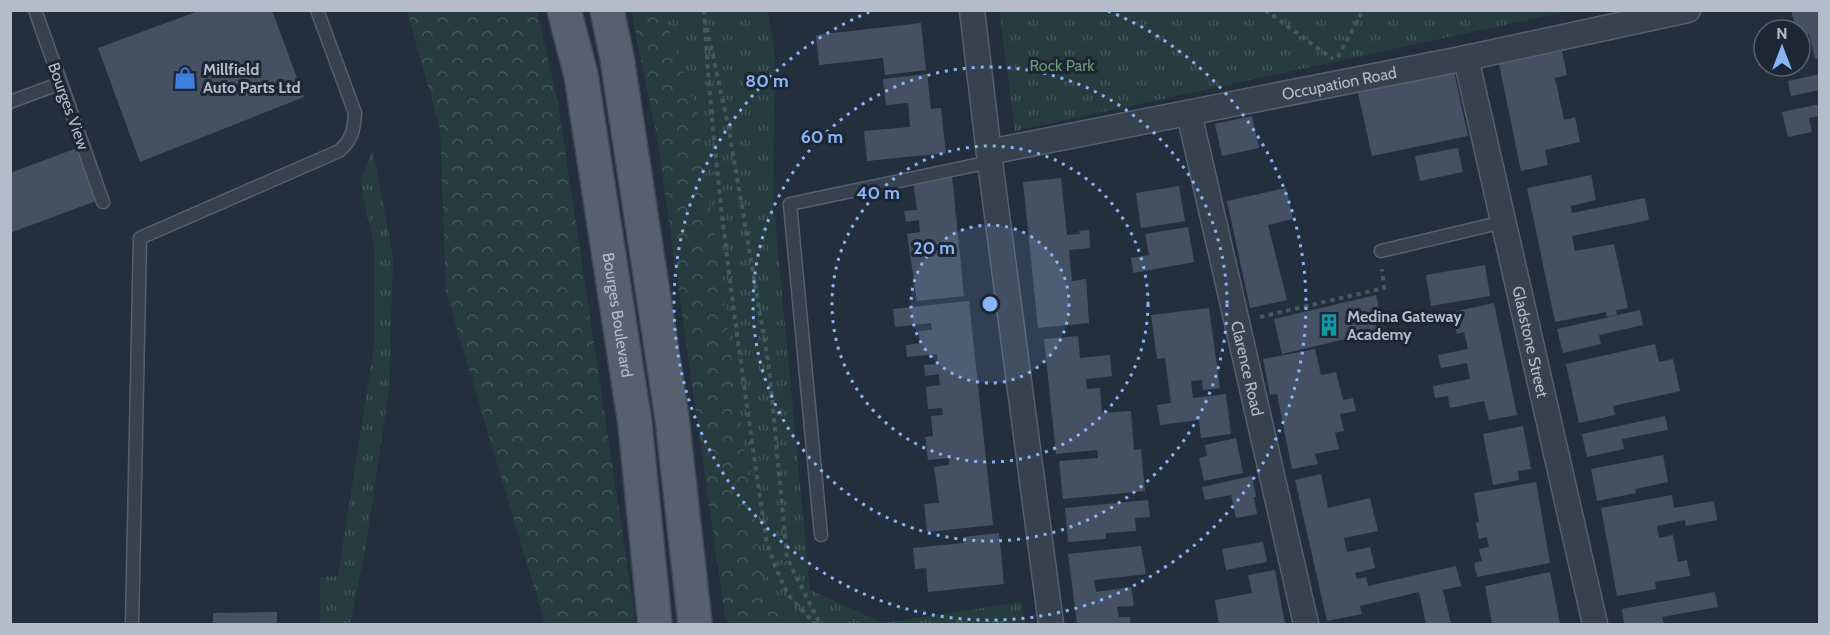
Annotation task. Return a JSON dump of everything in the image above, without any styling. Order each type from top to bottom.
[{"type":"main road","name":"Bourges Boulevard","points":[[564,10],[581,75],[635,424],[655,624]]},
{"type":"main road","points":[[607,10],[617,57],[672,418],[695,624]]},
{"type":"street","points":[[972,10],[1051,624]]},
{"type":"street","name":"Occupation Road","points":[[990,157],[1051,140],[1466,58],[1688,10]]},
{"type":"street","name":"Gladstone Street","points":[[1466,58],[1595,624]]},
{"type":"street","name":"Clarence Road","points":[[1189,113],[1306,624]]},
{"type":"lane","name":"Bourges View","points":[[35,10],[103,202]]},
{"type":"lane","points":[[132,624],[140,238],[339,151],[349,142],[354,128],[355,113],[317,10]]},
{"type":"lane","points":[[10,102],[61,83]]},
{"type":"lane","points":[[821,535],[790,204],[990,157]]},
{"type":"lane","points":[[1381,251],[1503,222]]},
{"type":"path","points":[[1265,10],[1336,61],[1364,10]]},
{"type":"path","points":[[704,13],[709,84],[732,299],[766,539],[775,566],[789,595],[817,624]]},
{"type":"path","points":[[704,13],[729,130],[769,367],[787,558],[817,624]]},
{"type":"path","points":[[1237,323],[1384,288],[1381,251]]},
{"type":"green space","name":"Rock Park","points":[[999,10],[1569,10],[1569,11],[1015,131]]},
{"type":"green space","points":[[407,11],[537,11],[558,103],[636,624],[545,624],[446,292],[440,129]]},
{"type":"green space","points":[[631,11],[663,11],[697,113],[764,588],[802,624],[726,624],[658,143]]},
{"type":"green space","points":[[637,11],[768,11],[775,55],[773,199],[810,590],[883,623],[1022,602],[1025,624],[733,624],[656,115]]},
{"type":"green space","points":[[373,149],[393,257],[389,390],[366,546],[350,624],[320,624],[320,577],[338,576],[374,346],[374,247],[360,181]]},
{"type":"building","points":[[201,10],[272,10],[304,97],[140,162],[98,48]]},
{"type":"building","points":[[1791,10],[1820,10],[1820,58],[1815,59],[1812,46],[1812,18],[1793,18]]},
{"type":"building","points":[[921,23],[926,70],[885,75],[883,58],[819,65],[816,35]]},
{"type":"building","points":[[1561,46],[1567,75],[1555,78],[1564,120],[1575,117],[1580,142],[1545,150],[1548,165],[1521,171],[1498,59]]},
{"type":"building","points":[[1454,72],[1468,136],[1372,156],[1358,93]]},
{"type":"building","points":[[927,74],[931,109],[941,108],[946,153],[867,161],[864,131],[910,127],[908,103],[886,105],[883,79]]},
{"type":"building","points":[[1820,74],[1820,90],[1791,96],[1788,81],[1812,78],[1812,76]]},
{"type":"building","points":[[1820,104],[1820,116],[1809,118],[1812,132],[1788,137],[1782,112]]},
{"type":"building","points":[[1252,116],[1259,148],[1222,156],[1215,124]]},
{"type":"building","points":[[77,148],[96,201],[10,233],[10,173]]},
{"type":"building","points":[[1458,148],[1463,172],[1420,181],[1415,156]]},
{"type":"building","points":[[952,175],[964,296],[917,301],[907,234],[920,232],[919,220],[906,222],[904,211],[917,210],[913,179]]},
{"type":"building","points":[[1591,175],[1596,200],[1571,206],[1572,213],[1645,198],[1649,220],[1572,236],[1575,251],[1614,244],[1628,308],[1616,310],[1617,315],[1607,317],[1606,312],[1555,322],[1527,188]]},
{"type":"building","points":[[1061,178],[1067,235],[1080,234],[1079,231],[1089,230],[1090,248],[1069,250],[1072,281],[1086,279],[1089,323],[1038,328],[1023,182]]},
{"type":"building","points":[[1179,186],[1185,221],[1141,228],[1136,193]]},
{"type":"building","points":[[1286,188],[1293,219],[1268,225],[1287,300],[1250,308],[1227,201]]},
{"type":"building","points":[[1188,227],[1194,262],[1133,273],[1131,258],[1149,255],[1145,234]]},
{"type":"building","points":[[1485,265],[1490,296],[1431,306],[1426,275]]},
{"type":"building","name":"Medina Gateway Academy","points":[[1376,295],[1384,330],[1282,354],[1274,319]]},
{"type":"building","points":[[969,301],[993,525],[927,532],[924,504],[939,503],[934,467],[949,465],[949,458],[928,460],[925,437],[933,436],[931,416],[943,415],[942,408],[928,409],[926,387],[940,385],[939,374],[925,376],[924,365],[938,364],[937,354],[907,357],[906,345],[920,343],[919,331],[932,330],[931,323],[895,327],[893,309]]},
{"type":"building","points":[[1494,303],[1517,415],[1489,420],[1484,401],[1450,408],[1448,396],[1435,398],[1433,386],[1470,379],[1467,363],[1441,368],[1438,355],[1468,349],[1464,332],[1457,334],[1452,312]]},
{"type":"building","points":[[1209,308],[1220,388],[1203,390],[1202,380],[1191,381],[1193,398],[1226,394],[1231,434],[1201,438],[1199,420],[1160,425],[1157,405],[1171,403],[1165,358],[1157,359],[1151,315]]},
{"type":"building","points":[[1640,310],[1643,325],[1599,335],[1601,344],[1563,353],[1557,329]]},
{"type":"building","points":[[1078,336],[1080,358],[1110,355],[1112,376],[1086,379],[1087,389],[1100,388],[1102,413],[1131,411],[1134,450],[1141,449],[1145,491],[1063,499],[1059,461],[1098,458],[1097,450],[1056,454],[1044,339]]},
{"type":"building","points":[[1655,344],[1659,362],[1673,359],[1680,391],[1613,406],[1615,415],[1579,423],[1566,364]]},
{"type":"building","points":[[1315,349],[1321,375],[1336,372],[1343,400],[1353,398],[1356,411],[1340,414],[1344,431],[1335,433],[1339,449],[1315,454],[1318,464],[1292,469],[1277,394],[1270,395],[1263,359]]},
{"type":"building","points":[[1665,416],[1668,430],[1622,439],[1624,449],[1587,457],[1582,434]]},
{"type":"building","points":[[1523,426],[1531,469],[1518,471],[1519,480],[1493,485],[1483,434]]},
{"type":"building","points":[[1236,438],[1243,473],[1204,481],[1199,458],[1207,456],[1205,445]]},
{"type":"building","points":[[1663,455],[1668,482],[1635,489],[1636,493],[1597,501],[1591,469]]},
{"type":"building","points":[[1321,474],[1328,508],[1370,498],[1378,531],[1344,538],[1347,552],[1370,547],[1375,568],[1355,573],[1357,579],[1366,577],[1368,586],[1456,566],[1461,586],[1443,590],[1451,624],[1426,624],[1419,592],[1360,606],[1362,614],[1327,621],[1295,480]]},
{"type":"building","points":[[1252,476],[1257,514],[1236,518],[1231,495],[1205,500],[1202,487]]},
{"type":"building","points":[[1536,482],[1550,563],[1477,577],[1474,563],[1482,561],[1479,549],[1489,547],[1487,537],[1479,539],[1476,523],[1479,522],[1474,493]]},
{"type":"building","points":[[1672,495],[1674,508],[1714,501],[1717,520],[1686,526],[1685,520],[1657,526],[1659,538],[1673,535],[1678,562],[1687,560],[1690,576],[1655,582],[1656,589],[1617,596],[1601,508]]},
{"type":"building","points":[[1148,500],[1150,517],[1135,518],[1136,531],[1106,533],[1106,539],[1068,542],[1065,508]]},
{"type":"building","points":[[999,533],[1004,584],[928,592],[926,568],[915,569],[913,548],[963,543],[963,537]]},
{"type":"building","points":[[1263,542],[1267,562],[1226,570],[1222,549]]},
{"type":"building","points":[[1141,546],[1146,574],[1094,580],[1096,592],[1131,587],[1134,606],[1117,607],[1119,617],[1130,617],[1131,624],[1077,624],[1068,554]]},
{"type":"building","points":[[1275,570],[1285,624],[1219,624],[1215,600],[1252,593],[1248,575]]},
{"type":"building","points":[[1550,572],[1560,624],[1492,624],[1485,586]]},
{"type":"building","points":[[1715,592],[1718,607],[1662,617],[1664,624],[1624,624],[1622,609]]},
{"type":"building","points":[[277,612],[277,624],[213,624],[213,613]]},
{"type":"place","name":"Millfield Auto Parts Ltd","points":[[185,78]]},
{"type":"place","name":"Medina Gateway Academy","points":[[1329,325]]}]
